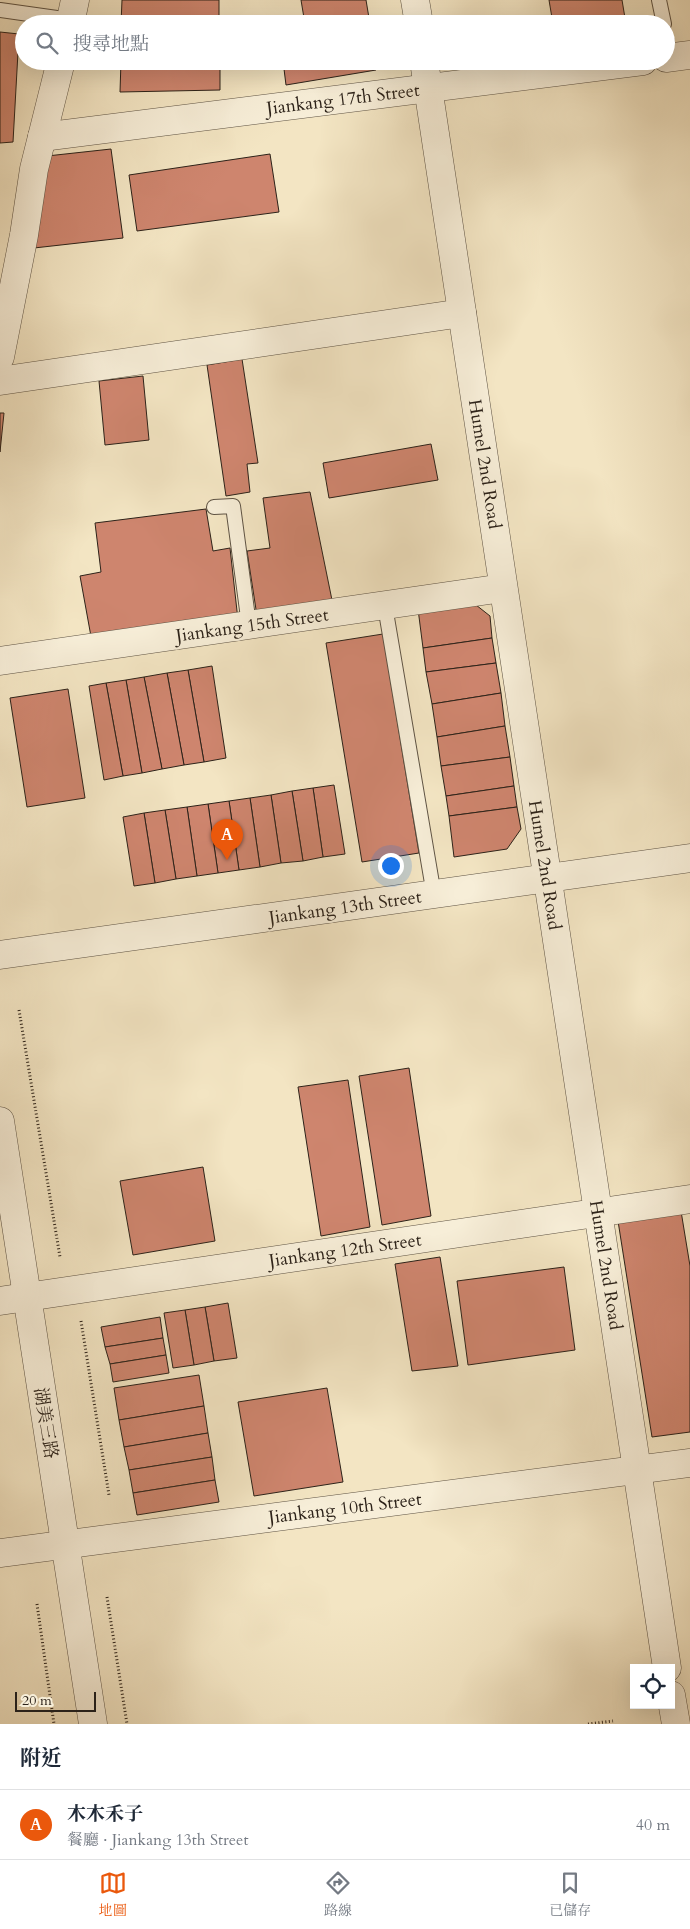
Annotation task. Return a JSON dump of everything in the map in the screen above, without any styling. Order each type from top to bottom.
[{"type":"street","points":[[415,0],[417,15]]},
{"type":"street","points":[[0,357],[24,235],[34,169],[59,70]]},
{"type":"street","name":"Humel 2nd Road","points":[[425,70],[666,1664]]},
{"type":"street","name":"Jiankang 17th Street","points":[[42,137],[571,70]]},
{"type":"street","points":[[0,381],[462,313]]},
{"type":"street","name":"Jiankang 15th Street","points":[[0,661],[503,588]]},
{"type":"street","name":"Jiankang 13th Street","points":[[0,955],[690,858]]},
{"type":"street","name":"湖美三路","points":[[0,1122],[93,1724]]},
{"type":"street","name":"Jiankang 12th Street","points":[[0,1301],[690,1199]]},
{"type":"street","name":"Jiankang 10th Street","points":[[0,1553],[690,1463]]},
{"type":"street","points":[[673,1709],[676,1724]]},
{"type":"lane","points":[[659,0],[662,15]]},
{"type":"lane","points":[[0,10],[72,15]]},
{"type":"lane","points":[[214,507],[233,506],[249,625]]},
{"type":"lane","points":[[385,606],[434,895]]},
{"type":"path","points":[[19,1010],[60,1257]]},
{"type":"path","points":[[81,1321],[109,1495]]},
{"type":"path","points":[[107,1597],[127,1724]]},
{"type":"path","points":[[36,1604],[54,1724]]},
{"type":"path","points":[[588,1724],[613,1721]]},
{"type":"building","points":[[122,0],[219,0],[219,15],[121,15]]},
{"type":"building","points":[[301,0],[366,0],[368,15],[304,15]]},
{"type":"building","points":[[549,0],[622,0],[624,15],[552,15]]},
{"type":"building","points":[[0,32],[15,34],[15,70],[17,70],[13,142],[0,143]]},
{"type":"building","points":[[121,70],[220,70],[220,90],[120,92]]},
{"type":"building","points":[[284,70],[376,70],[286,85]]},
{"type":"building","points":[[111,149],[123,238],[34,248],[47,156]]},
{"type":"building","points":[[270,154],[279,212],[137,231],[129,175]]},
{"type":"building","points":[[242,359],[258,463],[247,464],[250,492],[226,496],[207,365]]},
{"type":"building","points":[[143,376],[149,440],[105,445],[99,381]]},
{"type":"building","points":[[0,413],[4,413],[0,452]]},
{"type":"building","points":[[431,444],[438,480],[329,498],[323,463]]},
{"type":"building","points":[[310,492],[333,605],[257,616],[247,551],[270,548],[263,498]]},
{"type":"building","points":[[206,509],[213,551],[230,548],[238,620],[92,642],[80,576],[101,572],[95,523]]},
{"type":"building","points":[[471,601],[490,616],[492,638],[423,648],[418,609]]},
{"type":"building","points":[[383,634],[419,853],[362,862],[326,643]]},
{"type":"building","points":[[492,638],[496,663],[426,672],[423,648]]},
{"type":"building","points":[[496,663],[501,693],[432,704],[426,672]]},
{"type":"building","points":[[212,666],[226,758],[204,762],[188,670]]},
{"type":"building","points":[[188,670],[204,762],[184,765],[167,673]]},
{"type":"building","points":[[167,673],[184,765],[162,769],[144,677]]},
{"type":"building","points":[[144,677],[162,769],[142,773],[126,680]]},
{"type":"building","points":[[126,680],[142,773],[123,776],[106,683]]},
{"type":"building","points":[[106,683],[123,776],[104,780],[89,686]]},
{"type":"building","points":[[68,689],[85,798],[27,807],[10,698]]},
{"type":"building","points":[[501,693],[505,726],[437,737],[432,704]]},
{"type":"building","points":[[505,726],[510,757],[441,766],[437,737]]},
{"type":"building","points":[[510,757],[514,786],[446,796],[441,766]]},
{"type":"building","points":[[334,785],[345,854],[323,857],[313,788]]},
{"type":"building","points":[[514,786],[517,807],[449,816],[446,796]]},
{"type":"building","points":[[313,788],[323,857],[303,861],[292,791]]},
{"type":"building","points":[[292,791],[303,861],[281,863],[271,795]]},
{"type":"building","points":[[271,795],[281,863],[260,867],[250,798]]},
{"type":"building","points":[[250,798],[260,867],[239,870],[229,801]]},
{"type":"building","points":[[229,801],[239,870],[218,873],[208,804]]},
{"type":"building","points":[[208,804],[218,873],[197,876],[187,807]]},
{"type":"building","points":[[187,807],[197,876],[176,879],[165,810]]},
{"type":"building","points":[[517,807],[521,829],[507,849],[454,857],[449,816]]},
{"type":"building","points":[[165,810],[176,879],[155,883],[144,813]]},
{"type":"building","points":[[144,813],[155,883],[134,886],[123,817]]},
{"type":"building","points":[[409,1068],[431,1216],[382,1225],[359,1076]]},
{"type":"building","points":[[348,1080],[370,1227],[321,1236],[298,1087]]},
{"type":"building","points":[[203,1167],[215,1241],[133,1255],[120,1181]]},
{"type":"building","points":[[681,1211],[690,1266],[690,1432],[652,1437],[618,1221]]},
{"type":"building","points":[[440,1257],[458,1366],[412,1371],[395,1264]]},
{"type":"building","points":[[564,1267],[575,1350],[468,1365],[457,1281]]},
{"type":"building","points":[[228,1303],[237,1358],[214,1361],[205,1307]]},
{"type":"building","points":[[205,1307],[214,1361],[194,1365],[185,1310]]},
{"type":"building","points":[[185,1310],[194,1365],[173,1368],[164,1313]]},
{"type":"building","points":[[160,1317],[163,1338],[105,1347],[101,1327]]},
{"type":"building","points":[[163,1338],[166,1355],[110,1364],[105,1347]]},
{"type":"building","points":[[166,1355],[169,1373],[113,1382],[110,1364]]},
{"type":"building","points":[[199,1375],[204,1406],[119,1420],[114,1388]]},
{"type":"building","points":[[327,1388],[343,1482],[254,1496],[238,1402]]},
{"type":"building","points":[[204,1406],[208,1433],[124,1447],[119,1420]]},
{"type":"building","points":[[208,1433],[212,1457],[129,1470],[124,1447]]},
{"type":"building","points":[[212,1457],[215,1480],[133,1493],[129,1470]]},
{"type":"building","points":[[215,1480],[219,1502],[137,1515],[133,1493]]},
{"type":"place","name":"木木禾子","points":[[227,860]]}]
